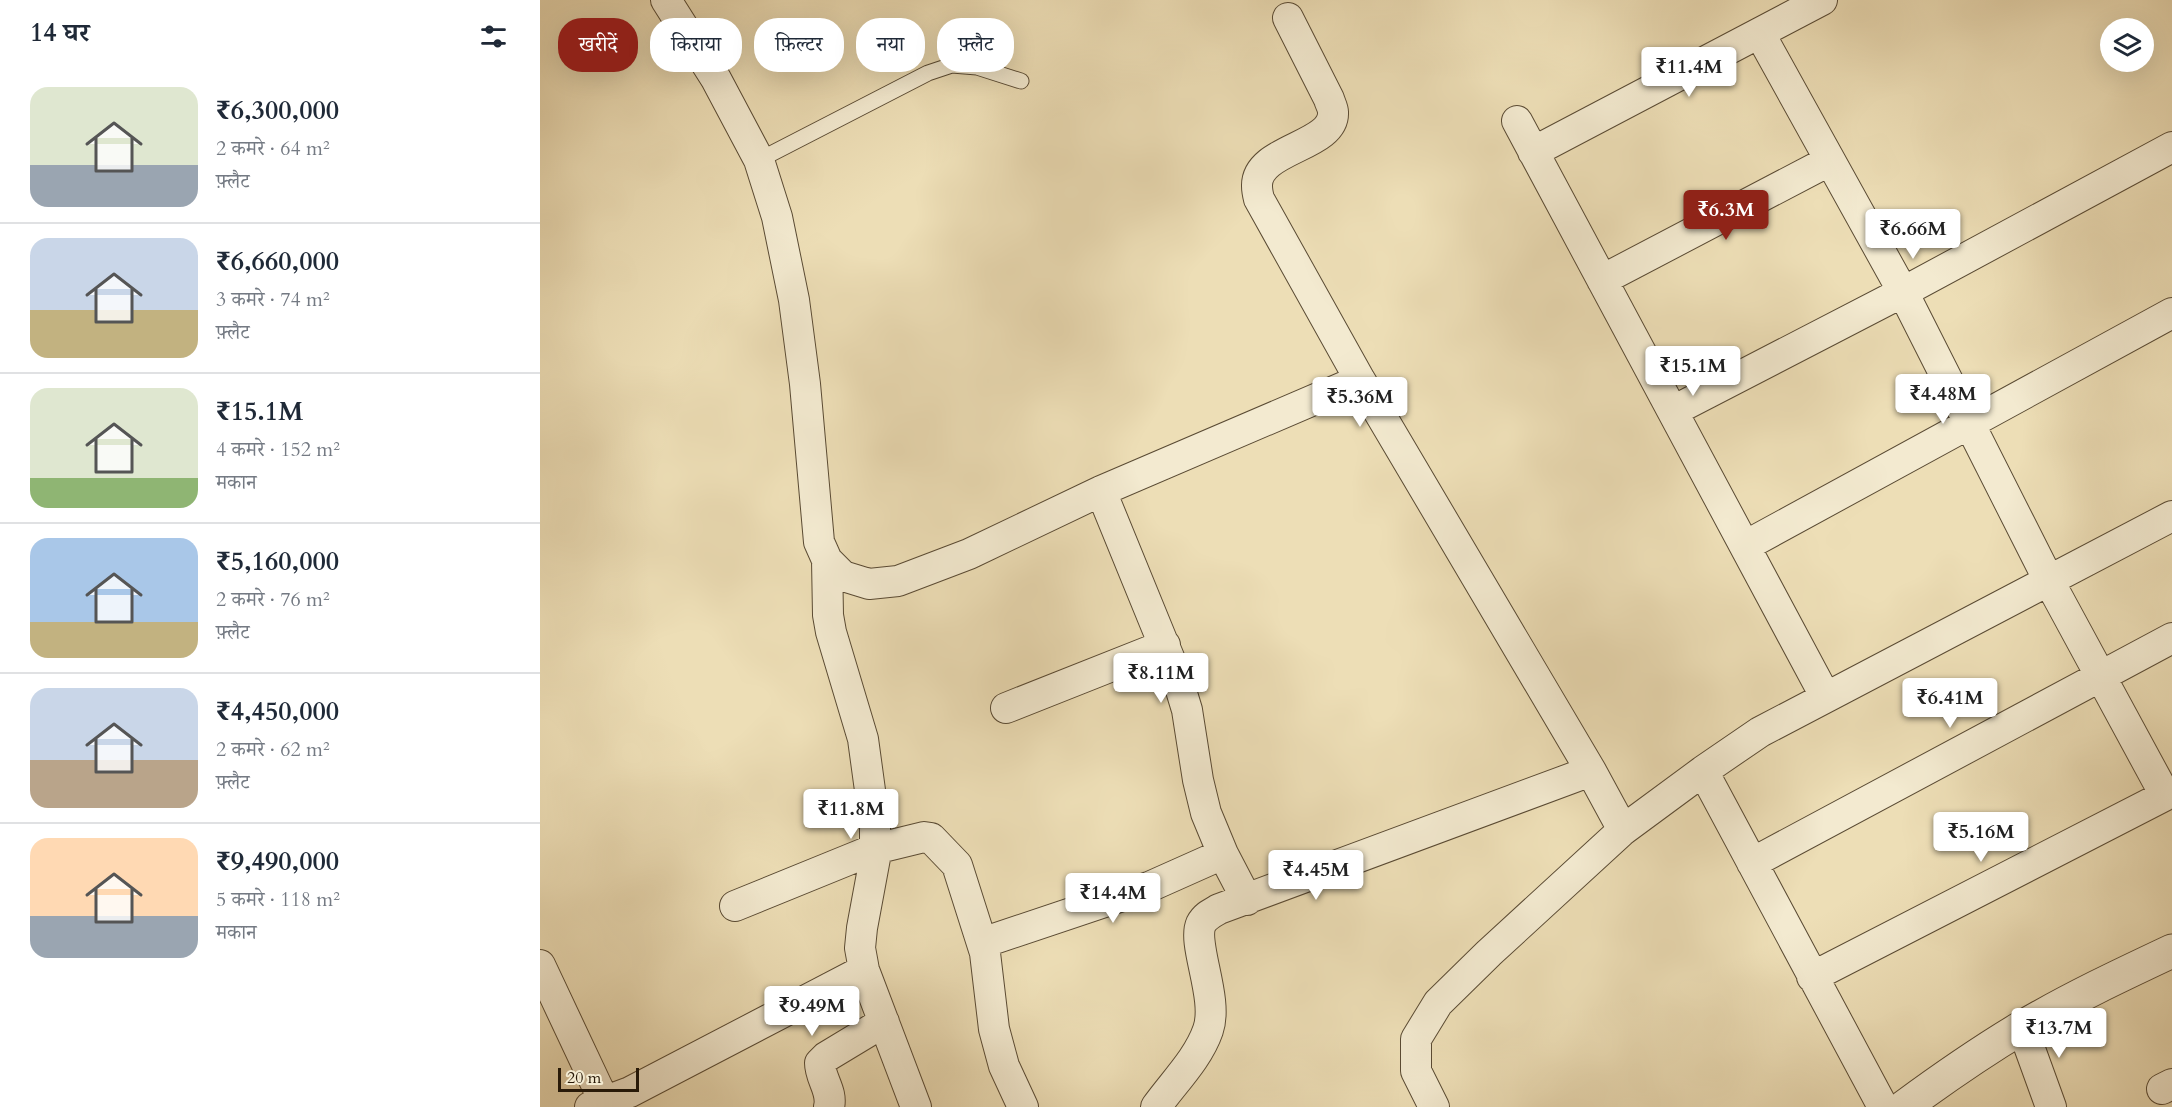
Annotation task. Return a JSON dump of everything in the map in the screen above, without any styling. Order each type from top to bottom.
[{"type":"street","points":[[666,0],[716,79],[759,160],[777,218],[794,300],[805,384],[819,542],[827,560],[843,576],[869,584],[898,581],[969,554],[1101,491],[1360,380]]},
{"type":"street","points":[[1533,152],[1822,0]]},
{"type":"street","points":[[1288,18],[1329,99],[1333,112],[1331,123],[1323,133],[1264,167],[1256,183],[1259,200],[1360,380],[1591,771],[1623,831]]},
{"type":"street","points":[[1760,34],[1903,292],[2049,581],[2100,676],[2169,794],[1812,977]]},
{"type":"street","points":[[1517,122],[1825,696]]},
{"type":"street","points":[[1673,411],[1903,292],[2172,147]]},
{"type":"street","points":[[1602,280],[1829,161]]},
{"type":"street","points":[[1745,546],[2172,313]]},
{"type":"street","points":[[1101,491],[1165,645],[1187,710],[1198,780],[1206,813],[1223,854],[1247,900]]},
{"type":"street","points":[[1434,1107],[1416,1071],[1416,1039],[1438,1003],[1489,953],[1623,831],[1702,771],[1760,732],[2172,516]]},
{"type":"street","points":[[827,560],[828,615],[831,632],[862,739],[875,827],[875,849],[862,928],[861,948],[864,970],[916,1107]]},
{"type":"street","points":[[1752,863],[2172,638]]},
{"type":"street","points":[[1006,708],[1165,645]]},
{"type":"street","points":[[1155,1107],[1196,1054],[1209,1029],[1211,1000],[1199,936],[1201,925],[1207,916],[1219,909],[1591,771]]},
{"type":"street","points":[[1702,771],[1882,1107]]},
{"type":"street","points":[[735,906],[875,849],[924,837],[931,838],[957,865],[982,943],[994,1029],[1004,1066],[1023,1107]]},
{"type":"street","points":[[982,943],[1149,887],[1223,854]]},
{"type":"street","points":[[1904,1107],[1955,1070],[2022,1027],[2172,951]]},
{"type":"street","points":[[540,965],[597,1104],[630,1092],[658,1078],[864,970]]},
{"type":"street","points":[[829,1107],[831,1098],[820,1070],[820,1063],[826,1057],[884,1022]]},
{"type":"street","points":[[2022,1027],[2050,1107]]},
{"type":"lane","points":[[759,160],[928,73],[952,65],[977,67],[1021,81]]}]
